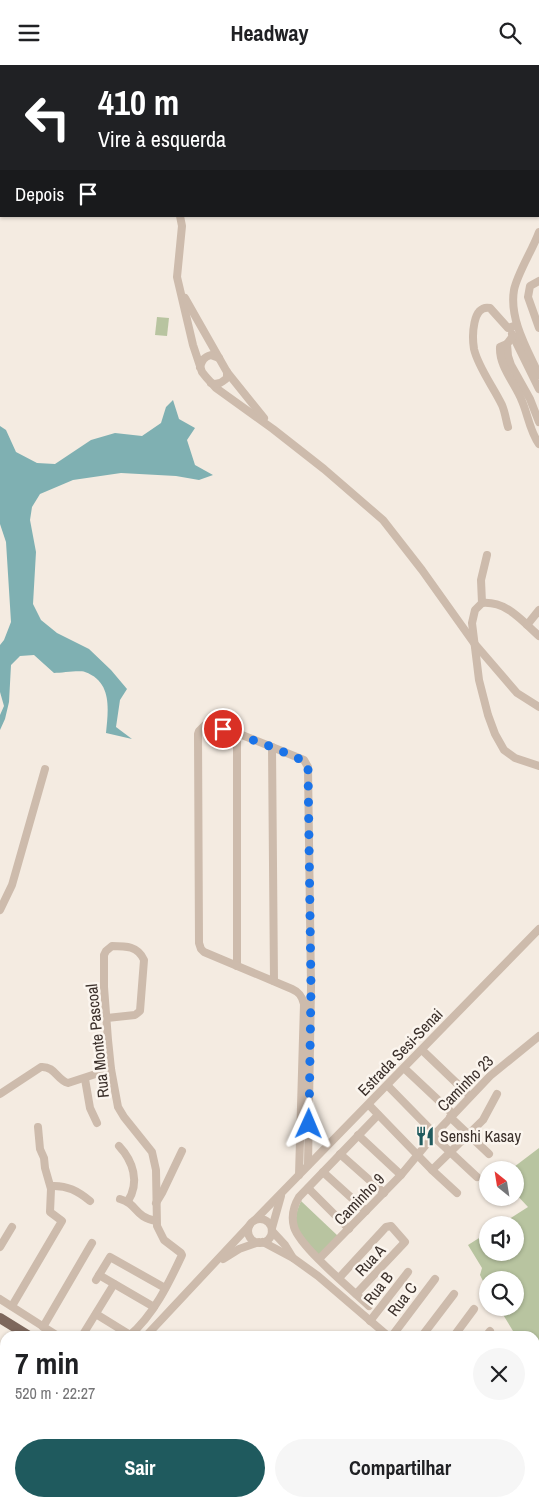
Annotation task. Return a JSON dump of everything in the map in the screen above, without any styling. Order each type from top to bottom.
[{"type":"main road","points":[[0,1318],[22,1331]]},
{"type":"street","points":[[180,217],[182,226],[178,277],[180,290],[200,367],[211,383],[273,429],[358,497],[383,520],[422,569],[474,643],[517,693],[539,707]]},
{"type":"street","points":[[539,232],[514,289],[513,302],[517,325],[539,375]]},
{"type":"street","points":[[539,281],[530,286],[528,293],[539,328]]},
{"type":"street","points":[[180,290],[227,372],[273,429]]},
{"type":"street","points":[[508,427],[503,407],[477,356],[474,346],[476,317],[481,309],[490,308],[508,328],[539,389]]},
{"type":"street","points":[[508,328],[517,325]]},
{"type":"street","points":[[513,336],[507,344],[500,347],[501,357],[523,402],[539,445]]},
{"type":"street","points":[[507,344],[511,365],[530,399],[539,422]]},
{"type":"street","points":[[200,367],[206,356],[211,355],[219,358]]},
{"type":"street","points":[[211,383],[215,384],[224,381],[227,378],[227,372]]},
{"type":"street","points":[[482,603],[481,580],[487,555]]},
{"type":"street","points":[[539,635],[515,613],[495,603],[482,603],[478,605],[473,615],[474,643],[482,695],[499,743],[504,750],[515,758],[528,764],[539,765]]},
{"type":"street","points":[[527,625],[539,610]]},
{"type":"street","points":[[308,1165],[310,995],[308,767],[304,761],[236,733],[209,725],[202,727],[199,731],[198,764],[199,943],[202,951],[300,994],[310,995]]},
{"type":"street","points":[[236,733],[237,966]]},
{"type":"street","points":[[272,747],[274,981]]},
{"type":"street","points":[[0,910],[12,885],[45,769]]},
{"type":"street","name":"Estrada Sesi-Senai","points":[[255,1220],[539,929]]},
{"type":"street","name":"Rua Monte Pascoal","points":[[107,1018],[135,1015],[140,1011],[145,965],[143,957],[138,950],[112,946],[106,951],[104,957],[107,1018],[111,1069],[120,1110],[152,1152],[155,1164],[156,1221],[164,1240],[182,1254],[154,1307],[135,1331]]},
{"type":"street","points":[[299,1175],[304,1004],[300,994]]},
{"type":"street","name":"Caminho 23","points":[[418,1156],[452,1115],[496,1070],[539,1036]]},
{"type":"street","points":[[422,1050],[470,1096]]},
{"type":"street","points":[[0,1094],[41,1067],[52,1069],[64,1083],[86,1079],[111,1069]]},
{"type":"street","points":[[404,1068],[452,1115],[467,1135],[488,1154]]},
{"type":"street","points":[[86,1079],[90,1108],[97,1123]]},
{"type":"street","points":[[387,1085],[449,1151],[477,1177]]},
{"type":"street","points":[[432,1171],[449,1151],[483,1119],[497,1094]]},
{"type":"street","points":[[369,1105],[432,1171],[456,1193]]},
{"type":"street","points":[[368,1306],[319,1259],[297,1234],[293,1219],[295,1204],[308,1188],[378,1115]]},
{"type":"street","points":[[12,1306],[62,1221],[50,1212],[51,1186],[40,1149],[38,1127]]},
{"type":"street","points":[[358,1135],[401,1175]]},
{"type":"street","points":[[119,1145],[133,1166],[133,1187],[128,1201]]},
{"type":"street","points":[[309,1147],[322,1152]]},
{"type":"street","points":[[156,1203],[182,1151]]},
{"type":"street","points":[[340,1154],[384,1193]]},
{"type":"street","name":"Caminho 9","points":[[319,1259],[418,1156]]},
{"type":"street","points":[[323,1172],[366,1211]]},
{"type":"street","points":[[51,1186],[61,1185],[69,1187],[90,1201]]},
{"type":"street","points":[[308,1188],[349,1229]]},
{"type":"street","name":"Estrada Sesi-Senai","points":[[272,1229],[281,1194]]},
{"type":"street","points":[[120,1199],[128,1201],[141,1216],[156,1221]]},
{"type":"street","points":[[151,1331],[255,1220],[266,1220],[293,1258]]},
{"type":"street","points":[[249,1226],[250,1237],[293,1258],[383,1331]]},
{"type":"street","name":"Rua A","points":[[338,1277],[386,1227],[391,1226],[405,1241],[403,1245],[356,1294]]},
{"type":"street","points":[[0,1247],[12,1227]]},
{"type":"street","points":[[215,1264],[239,1249],[270,1237],[272,1229]]},
{"type":"street","points":[[43,1327],[92,1243]]},
{"type":"street","points":[[154,1307],[114,1284],[97,1277],[110,1257],[165,1288]]},
{"type":"street","name":"Rua B","points":[[370,1321],[408,1272]]},
{"type":"street","points":[[318,1277],[338,1277]]},
{"type":"street","name":"Rua C","points":[[394,1331],[435,1279]]},
{"type":"street","points":[[85,1331],[114,1284]]},
{"type":"street","points":[[426,1331],[454,1295]]},
{"type":"street","points":[[0,1299],[50,1331]]},
{"type":"street","points":[[458,1331],[474,1309]]},
{"type":"street","points":[[11,1324],[20,1312]]},
{"type":"street","points":[[96,1314],[122,1331]]},
{"type":"green space","points":[[157,317],[169,318],[167,336],[155,335]]},
{"type":"green space","points":[[539,1148],[539,1331],[513,1331],[504,1316],[524,1316],[524,1271],[481,1271],[482,1268],[468,1245],[479,1238],[479,1261],[524,1261],[524,1216],[514,1216],[528,1207],[524,1203],[524,1161],[522,1161]]},
{"type":"green space","points":[[301,1201],[338,1236],[319,1256],[302,1237],[296,1225],[297,1211]]},
{"type":"water","points":[[173,400],[179,419],[195,428],[187,440],[195,465],[213,475],[199,480],[176,476],[121,473],[73,480],[40,494],[32,507],[30,520],[36,552],[33,604],[41,620],[57,633],[89,649],[127,689],[120,700],[116,727],[132,739],[106,733],[108,716],[107,698],[100,683],[94,677],[82,671],[54,673],[34,655],[20,656],[11,665],[9,702],[0,730],[0,715],[4,706],[0,692],[0,645],[11,622],[6,542],[0,524],[0,426],[6,430],[16,452],[37,463],[55,464],[91,440],[115,433],[142,436],[161,423],[166,407]]},
{"type":"place","name":"Senshi Kasay","points":[[425,1136]]},
{"type":"route","points":[[223,729],[304,761],[308,767],[311,987],[309,1124]]}]
